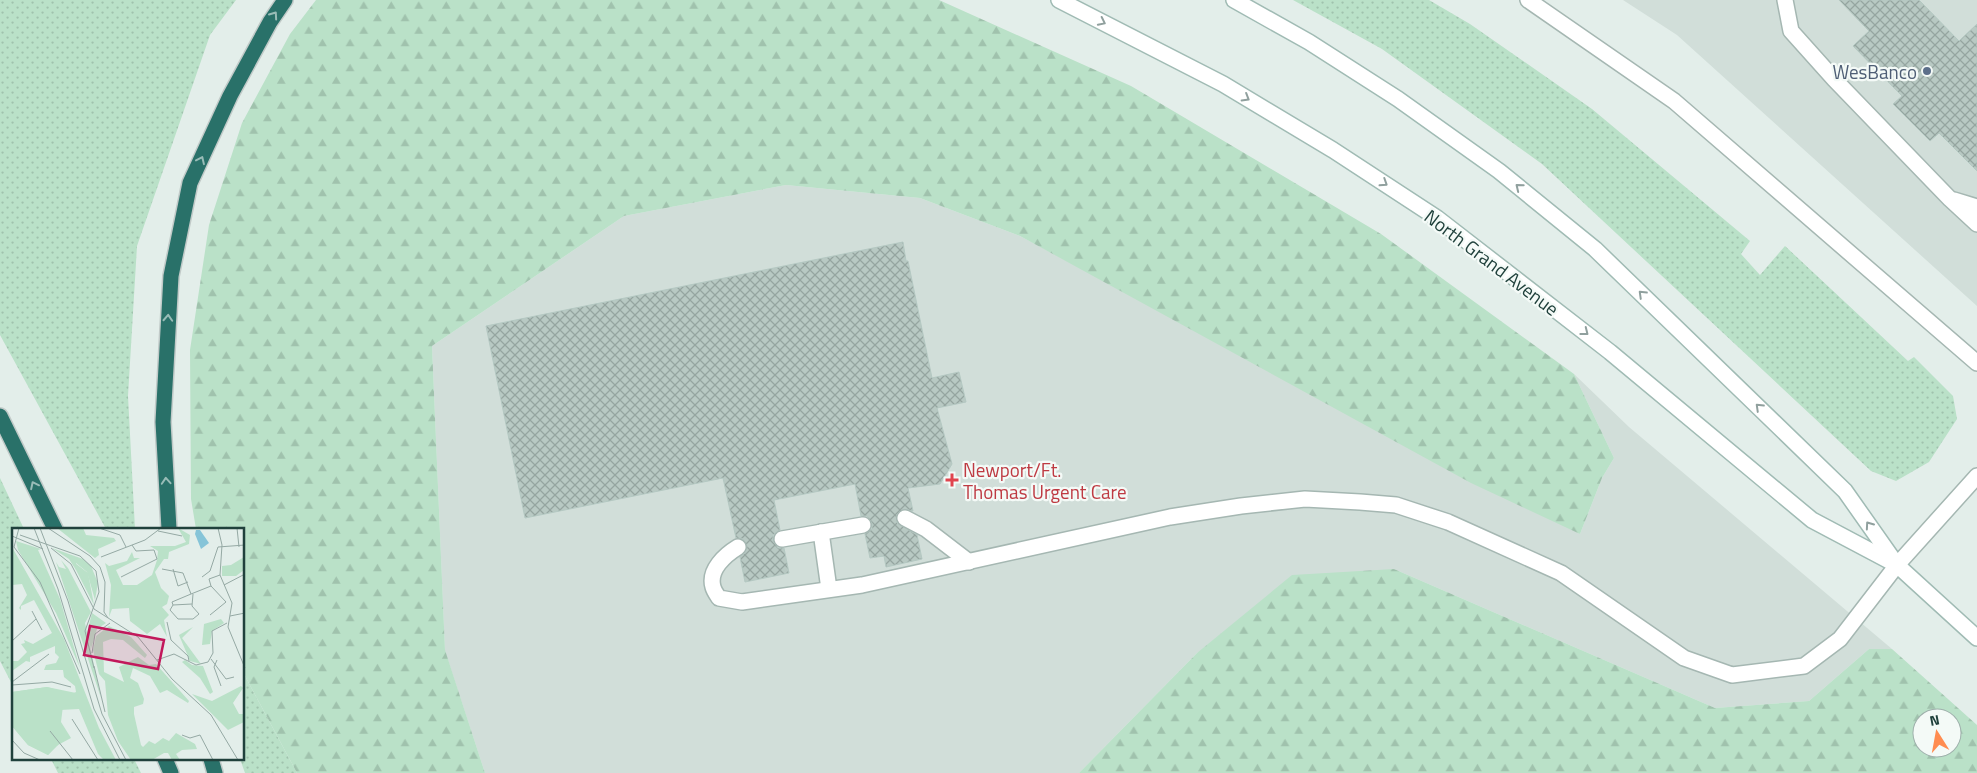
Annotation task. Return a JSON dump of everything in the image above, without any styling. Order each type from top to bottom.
[{"type":"highway","points":[[170,528],[163,422],[171,276],[190,183],[230,96],[270,22],[285,0]]},
{"type":"highway","points":[[0,416],[55,528]]},
{"type":"highway","points":[[165,760],[171,773]]},
{"type":"highway","points":[[211,760],[215,773]]},
{"type":"main road","name":"North Grand Avenue","points":[[1059,0],[1223,84],[1333,150],[1437,218],[1610,352],[1812,520],[1897,565]]},
{"type":"main road","name":"North Grand Avenue","points":[[1234,0],[1309,42],[1398,99],[1499,171],[1595,248],[1845,491],[1897,565],[1977,638]]},
{"type":"main road","points":[[1528,0],[1674,101],[1977,363]]},
{"type":"main road","points":[[1785,0],[1792,31],[1834,79],[1950,199],[1977,224]]},
{"type":"main road","points":[[1950,199],[1977,207]]},
{"type":"main road","points":[[738,547],[726,555],[714,570],[712,586],[719,598],[742,602],[862,585],[1170,517],[1241,506],[1304,499],[1396,505],[1448,522],[1561,574],[1684,658],[1732,674],[1804,666],[1840,638],[1897,565],[1977,476]]},
{"type":"main road","points":[[905,518],[926,529],[969,562]]},
{"type":"main road","points":[[782,539],[863,525]]},
{"type":"main road","points":[[820,532],[829,589]]},
{"type":"shaded area","points":[[1623,0],[1977,0],[1977,306],[1677,35]]},
{"type":"shaded area","name":"Newport/Ft. Thomas Urgent Care","points":[[786,185],[920,198],[1020,236],[1580,534],[1602,478],[1614,458],[1574,374],[1629,427],[1892,649],[1869,649],[1809,701],[1715,708],[1394,569],[1197,653],[1079,773],[485,773],[445,651],[432,346],[624,216]]},
{"type":"green space","points":[[0,0],[236,0],[210,35],[137,246],[128,396],[135,528],[105,528],[0,335]]},
{"type":"green space","points":[[316,0],[939,0],[1131,86],[1381,234],[1574,374],[1614,458],[1602,478],[1580,534],[1471,483],[1020,236],[920,198],[786,185],[624,216],[432,346],[445,650],[485,773],[297,773],[245,676],[245,528],[196,528],[191,499],[190,350],[209,225],[242,123],[290,34]]},
{"type":"green space","points":[[1293,0],[1429,0],[1470,24],[1592,109],[1750,241],[1741,254],[1760,275],[1785,246],[1908,361],[1914,357],[1953,396],[1957,419],[1929,462],[1896,481],[1871,471],[1542,164],[1382,49]]},
{"type":"green space","points":[[0,478],[24,528],[12,528],[12,684],[0,661]]},
{"type":"green space","points":[[1394,569],[1715,708],[1809,701],[1869,649],[1892,649],[1958,708],[1912,708],[1912,758],[1962,758],[1962,712],[1977,725],[1977,773],[1079,773],[1197,653],[1292,575]]},
{"type":"green space","points":[[245,676],[297,773],[245,773],[240,760],[245,760]]},
{"type":"green space","points":[[52,760],[134,760],[141,773],[58,773]]},
{"type":"building","name":"WesBanco","points":[[1839,0],[1919,0],[1959,41],[1977,24],[1977,171],[1939,133],[1930,141],[1893,104],[1902,96],[1853,46],[1869,31]]},
{"type":"building","points":[[903,242],[932,378],[959,372],[966,402],[937,408],[952,464],[940,484],[908,488],[913,511],[904,509],[897,514],[897,523],[917,535],[922,559],[886,567],[884,556],[870,558],[865,534],[872,529],[872,523],[867,516],[861,516],[855,484],[774,500],[780,530],[773,535],[773,541],[778,548],[784,548],[789,573],[745,582],[740,557],[746,552],[747,546],[743,539],[736,538],[723,478],[525,518],[486,326]]},
{"type":"place","name":"WesBanco","points":[[1927,71]]},
{"type":"place","name":"Newport/Ft. Thomas Urgent Care","points":[[952,480]]}]
